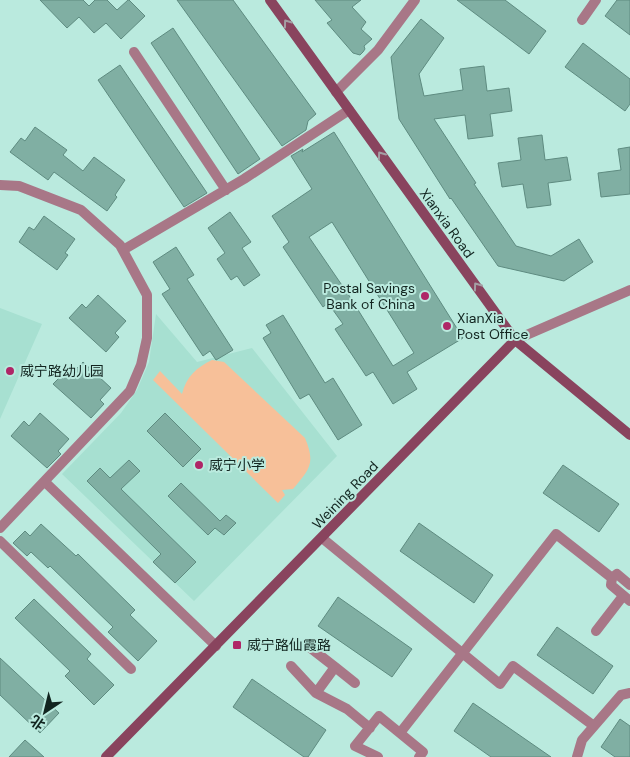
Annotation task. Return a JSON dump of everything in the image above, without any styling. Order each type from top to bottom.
[{"type":"main road","name":"Xianxia Road","points":[[270,0],[515,340],[630,435]]},
{"type":"main road","name":"Weining Road","points":[[106,757],[515,340]]},
{"type":"street","points":[[336,92],[378,50],[415,0]]},
{"type":"street","points":[[582,20],[596,0]]},
{"type":"street","points":[[134,52],[226,190]]},
{"type":"street","points":[[123,250],[244,179],[349,110]]},
{"type":"street","points":[[0,186],[19,186],[81,210],[120,245],[147,295],[147,338],[141,365],[130,391],[0,528]]},
{"type":"street","name":"Weining Road","points":[[515,340],[630,290]]},
{"type":"street","points":[[45,482],[216,646]]},
{"type":"street","points":[[400,733],[556,534],[612,578]]},
{"type":"street","points":[[322,538],[500,684],[513,666],[594,726]]},
{"type":"street","points":[[0,541],[131,669]]},
{"type":"street","points":[[596,631],[627,598],[611,585],[612,578],[617,574],[630,586]]},
{"type":"street","points":[[308,646],[355,683]]},
{"type":"street","points":[[291,666],[316,693],[347,709],[370,728]]},
{"type":"street","points":[[316,693],[335,667]]},
{"type":"street","points":[[577,757],[582,740],[621,695],[630,692]]},
{"type":"street","points":[[378,757],[355,746],[379,716],[423,752],[419,757]]},
{"type":"shaded area","name":"威宁路幼儿园","points":[[0,308],[42,324],[0,419]]},
{"type":"shaded area","name":"威宁小学","points":[[156,314],[197,362],[252,348],[337,456],[194,601],[62,474],[121,413],[137,390],[149,362]]},
{"type":"shaded area","points":[[212,360],[224,362],[305,438],[310,454],[307,471],[293,489],[282,490],[285,495],[278,503],[153,380],[160,371],[182,394],[186,382],[193,373]]},
{"type":"building","points":[[40,0],[83,0],[89,6],[95,0],[107,0],[117,10],[129,0],[145,16],[121,39],[106,23],[94,33],[79,17],[67,28]]},
{"type":"building","points":[[177,0],[233,0],[316,114],[308,121],[306,130],[282,146]]},
{"type":"building","points":[[315,0],[361,0],[352,7],[366,22],[361,29],[372,39],[364,46],[365,49],[360,55],[353,53],[327,23],[332,20]]},
{"type":"building","points":[[457,0],[505,0],[546,31],[529,54]]},
{"type":"building","points":[[617,0],[630,0],[630,35],[605,16]]},
{"type":"building","points":[[421,19],[444,38],[419,74],[424,96],[463,90],[460,69],[484,66],[487,91],[509,88],[512,111],[490,114],[493,136],[468,139],[465,115],[434,119],[476,183],[474,184],[516,246],[551,256],[579,239],[593,262],[564,281],[498,266],[450,199],[399,119],[391,57]]},
{"type":"building","points":[[173,28],[260,159],[238,174],[151,43]]},
{"type":"building","points":[[583,43],[630,79],[630,104],[625,111],[565,67]]},
{"type":"building","points":[[120,65],[207,193],[184,207],[98,80]]},
{"type":"building","points":[[35,127],[67,150],[63,155],[83,171],[94,157],[125,180],[115,195],[117,197],[107,211],[54,172],[48,180],[10,152],[21,138],[25,141]]},
{"type":"building","points":[[334,132],[463,338],[407,372],[417,389],[393,404],[373,372],[366,376],[335,329],[343,324],[328,303],[323,307],[283,247],[289,242],[272,216],[312,189],[291,156],[303,149],[302,152]],"holes":[[[332,222],[414,353],[393,366],[350,297],[309,237]]]},
{"type":"building","points":[[542,135],[545,160],[567,157],[571,180],[548,183],[551,205],[527,208],[523,184],[502,187],[498,163],[521,160],[518,138]]},
{"type":"building","points":[[630,147],[630,194],[601,197],[598,173],[621,170],[618,149]]},
{"type":"building","points":[[230,212],[251,242],[242,248],[260,275],[244,286],[237,276],[231,280],[217,259],[225,253],[208,228]]},
{"type":"building","points":[[44,216],[75,239],[65,253],[68,255],[57,270],[19,242],[29,227],[34,230]]},
{"type":"building","points":[[176,247],[194,275],[187,279],[233,350],[216,360],[210,351],[203,356],[162,294],[170,289],[153,262]]},
{"type":"building","points":[[98,295],[126,321],[115,333],[119,337],[106,352],[69,318],[82,304],[86,308]]},
{"type":"building","points":[[283,315],[325,383],[333,378],[362,425],[338,440],[309,394],[300,399],[263,338],[271,333],[266,325]]},
{"type":"building","points":[[83,362],[111,388],[100,400],[104,404],[91,418],[53,384],[67,370],[71,374]]},
{"type":"building","points":[[40,413],[69,439],[58,451],[61,454],[47,468],[11,436],[24,421],[29,426]]},
{"type":"building","points":[[165,413],[201,449],[183,467],[147,431]]},
{"type":"building","points":[[129,460],[140,471],[121,489],[196,562],[175,583],[153,562],[161,554],[87,481],[100,468],[110,478]]},
{"type":"building","points":[[563,465],[619,504],[599,532],[543,493]]},
{"type":"building","points":[[181,483],[220,521],[226,515],[236,523],[224,535],[215,528],[208,535],[168,496]]},
{"type":"building","points":[[419,523],[493,575],[474,603],[400,551]]},
{"type":"building","points":[[41,524],[76,556],[78,554],[135,610],[130,615],[157,641],[138,661],[108,632],[113,627],[50,566],[48,568],[31,552],[27,556],[13,543],[25,531],[30,536]]},
{"type":"building","points":[[338,597],[412,649],[392,677],[318,626]]},
{"type":"building","points":[[34,599],[91,654],[87,659],[114,685],[94,705],[65,676],[70,671],[15,618]]},
{"type":"building","points":[[557,627],[613,666],[593,694],[537,655]]},
{"type":"building","points":[[0,658],[59,713],[40,733],[0,695]]},
{"type":"building","points":[[252,679],[326,730],[308,757],[304,757],[233,707]]},
{"type":"building","points":[[473,703],[551,757],[491,757],[454,731]]},
{"type":"building","points":[[620,719],[630,726],[630,757],[615,757],[601,747]]},
{"type":"building","points":[[25,740],[44,757],[9,757]]},
{"type":"place","name":"Postal Savings Bank of China","points":[[425,296]]},
{"type":"place","name":"XianXia Post Office","points":[[447,326]]},
{"type":"place","name":"威宁路幼儿园","points":[[10,371]]},
{"type":"place","name":"威宁小学","points":[[199,465]]},
{"type":"place","name":"威宁路仙霞路","points":[[237,645]]}]
